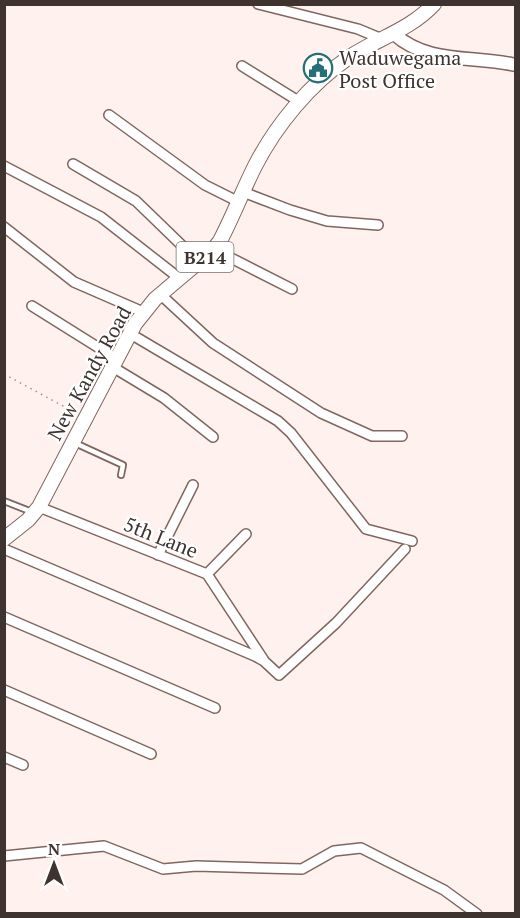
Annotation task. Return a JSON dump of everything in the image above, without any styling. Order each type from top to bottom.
[{"type":"main road","name":"New Kandy Road","points":[[4,539],[37,510],[113,362],[143,312],[160,294],[215,248],[266,147],[300,102],[348,58],[414,22],[434,4]]},
{"type":"main road","points":[[388,37],[434,56],[516,65]]},
{"type":"street","points":[[258,4],[388,37]]},
{"type":"street","points":[[243,66],[300,102]]},
{"type":"street","points":[[110,115],[205,185],[327,221],[378,225]]},
{"type":"street","points":[[73,165],[136,201],[200,262]]},
{"type":"street","points":[[4,166],[101,218],[179,278]]},
{"type":"street","points":[[4,227],[74,282],[143,312]]},
{"type":"street","points":[[215,248],[292,288]]},
{"type":"street","points":[[160,294],[213,343],[321,413],[372,436],[402,436]]},
{"type":"street","points":[[32,306],[164,398],[213,437]]},
{"type":"street","points":[[129,333],[278,421],[291,433],[366,530],[412,541]]},
{"type":"street","points":[[158,555],[193,485]]},
{"type":"street","name":"5th Lane","points":[[37,510],[207,574],[264,661]]},
{"type":"street","points":[[207,574],[246,534]]},
{"type":"street","points":[[4,549],[264,661],[279,675],[336,623],[405,549]]},
{"type":"street","points":[[4,617],[215,708]]},
{"type":"street","points":[[4,690],[151,754]]},
{"type":"street","points":[[4,757],[23,765]]},
{"type":"street","points":[[4,856],[104,846],[163,869],[196,866],[302,869],[334,851],[361,848],[444,890],[477,914]]},
{"type":"lane","points":[[72,441],[123,465],[121,474]]},
{"type":"lane","points":[[4,501],[37,510]]},
{"type":"path","points":[[4,374],[84,418]]},
{"type":"place","name":"Waduwegama Post Office","points":[[318,68]]}]
